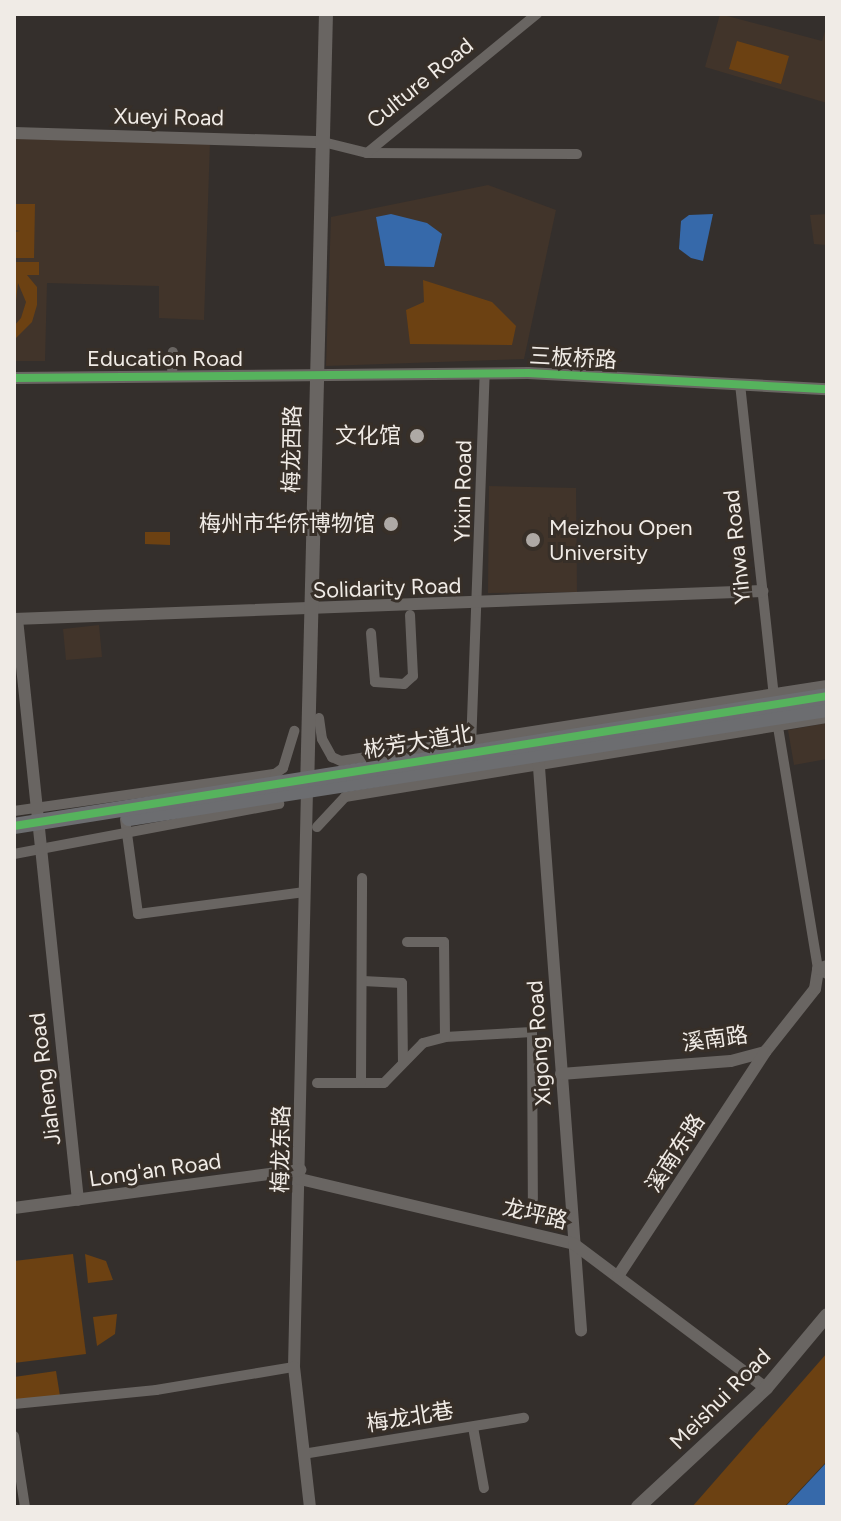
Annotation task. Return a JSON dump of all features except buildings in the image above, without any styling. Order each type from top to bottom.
[{"type":"main road","name":"梅龙西路","points":[[307,784],[326,14]]},
{"type":"main road","name":"彬芳大道北","points":[[14,836],[36,828],[307,784],[539,760],[776,710],[827,696]]},
{"type":"main road","name":"彬芳大道北","points":[[14,826],[126,827],[471,747],[776,710],[827,709]]},
{"type":"main road","name":"Meishui Road","points":[[638,1507],[766,1388],[827,1315]]},
{"type":"main road","name":"Meishui Road","points":[[647,1507],[774,1393],[827,1330]]},
{"type":"street","name":"Culture Road","points":[[367,153],[537,14]]},
{"type":"street","name":"Xueyi Road","points":[[14,133],[323,142]]},
{"type":"street","points":[[323,142],[367,153],[577,154]]},
{"type":"street","points":[[172,377],[173,352]]},
{"type":"street","name":"三板桥路","points":[[316,375],[485,374],[827,389]]},
{"type":"street","name":"Yixin Road","points":[[471,747],[480,604],[485,374]]},
{"type":"street","name":"Education Road","points":[[14,378],[316,375]]},
{"type":"street","name":"Yihwa Road","points":[[740,384],[776,710],[824,970]]},
{"type":"street","name":"Solidarity Road","points":[[15,619],[310,611],[762,591]]},
{"type":"street","points":[[371,633],[375,682],[404,684],[413,676],[410,615]]},
{"type":"street","name":"Jiaheng Road","points":[[15,619],[78,1200]]},
{"type":"street","points":[[776,710],[827,685]]},
{"type":"street","points":[[776,710],[827,718]]},
{"type":"street","points":[[319,718],[322,739],[332,757],[341,761],[471,747]]},
{"type":"street","points":[[14,854],[36,828],[275,774],[283,768],[294,731]]},
{"type":"street","points":[[317,827],[345,797],[539,760]]},
{"type":"street","name":"Xigong Road","points":[[539,760],[581,1330]]},
{"type":"street","name":"梅龙东路","points":[[307,784],[294,1367],[310,1507]]},
{"type":"street","points":[[279,804],[126,827],[138,914],[305,892]]},
{"type":"street","points":[[14,811],[36,828]]},
{"type":"street","points":[[361,1083],[362,878]]},
{"type":"street","points":[[407,942],[444,942],[445,1037]]},
{"type":"street","name":"溪南路","points":[[561,1074],[731,1061],[765,1052],[815,989],[824,970]]},
{"type":"street","points":[[363,981],[402,983],[403,1062]]},
{"type":"street","points":[[317,1083],[384,1083],[423,1043],[445,1037],[532,1032],[533,1199]]},
{"type":"street","name":"溪南东路","points":[[618,1276],[765,1052]]},
{"type":"street","name":"Long'an Road","points":[[14,1208],[300,1174]]},
{"type":"street","name":"龙坪路","points":[[300,1174],[574,1244],[766,1388]]},
{"type":"street","points":[[14,1404],[156,1390],[294,1367]]},
{"type":"street","name":"梅龙北巷","points":[[303,1454],[524,1418]]},
{"type":"street","points":[[473,1427],[484,1488]]},
{"type":"street","points":[[14,1436],[25,1507]]},
{"type":"shaded area","points":[[720,14],[822,41],[827,25],[827,103],[705,67]]},
{"type":"shaded area","points":[[737,41],[789,56],[781,84],[729,69]]},
{"type":"shaded area","points":[[14,138],[210,142],[204,320],[159,318],[159,286],[47,283],[45,361],[14,361]]},
{"type":"shaded area","points":[[488,185],[556,210],[524,359],[326,366],[331,217]]},
{"type":"shaded area","points":[[14,204],[35,204],[34,258],[14,258],[14,232],[20,231],[14,230]]},
{"type":"shaded area","points":[[827,214],[827,245],[814,244],[810,215]]},
{"type":"shaded area","points":[[14,262],[39,262],[39,275],[27,275],[37,287],[37,305],[32,322],[14,340],[14,326],[21,318],[26,302],[18,283],[14,319]]},
{"type":"shaded area","points":[[423,280],[492,302],[516,326],[512,345],[410,344],[406,310],[424,302]]},
{"type":"shaded area","name":"Meizhou Open University","points":[[489,486],[576,488],[577,592],[488,593]]},
{"type":"shaded area","points":[[145,532],[170,532],[170,545],[145,544]]},
{"type":"shaded area","points":[[99,625],[102,657],[66,660],[63,629]]},
{"type":"shaded area","points":[[827,723],[827,759],[794,765],[788,730]]},
{"type":"shaded area","points":[[73,1254],[86,1354],[14,1363],[14,1261]]},
{"type":"shaded area","points":[[85,1254],[106,1261],[113,1280],[88,1283]]},
{"type":"shaded area","points":[[117,1314],[115,1334],[97,1346],[93,1317]]},
{"type":"shaded area","points":[[827,1353],[827,1461],[784,1507],[692,1507]]},
{"type":"shaded area","points":[[56,1371],[60,1396],[14,1403],[14,1377]]},
{"type":"water","points":[[391,214],[427,223],[442,234],[434,267],[385,266],[376,217]]},
{"type":"water","points":[[713,214],[703,261],[691,258],[679,249],[681,221],[689,215]]},
{"type":"water","points":[[827,1462],[827,1507],[785,1507]]},
{"type":"cycle path","points":[[14,378],[528,373],[827,389]]},
{"type":"cycle path","points":[[14,826],[827,696]]},
{"type":"place","name":"文化馆","points":[[417,436]]},
{"type":"place","name":"梅州市华侨博物馆","points":[[391,524]]},
{"type":"place","name":"Meizhou Open University","points":[[533,540]]}]
